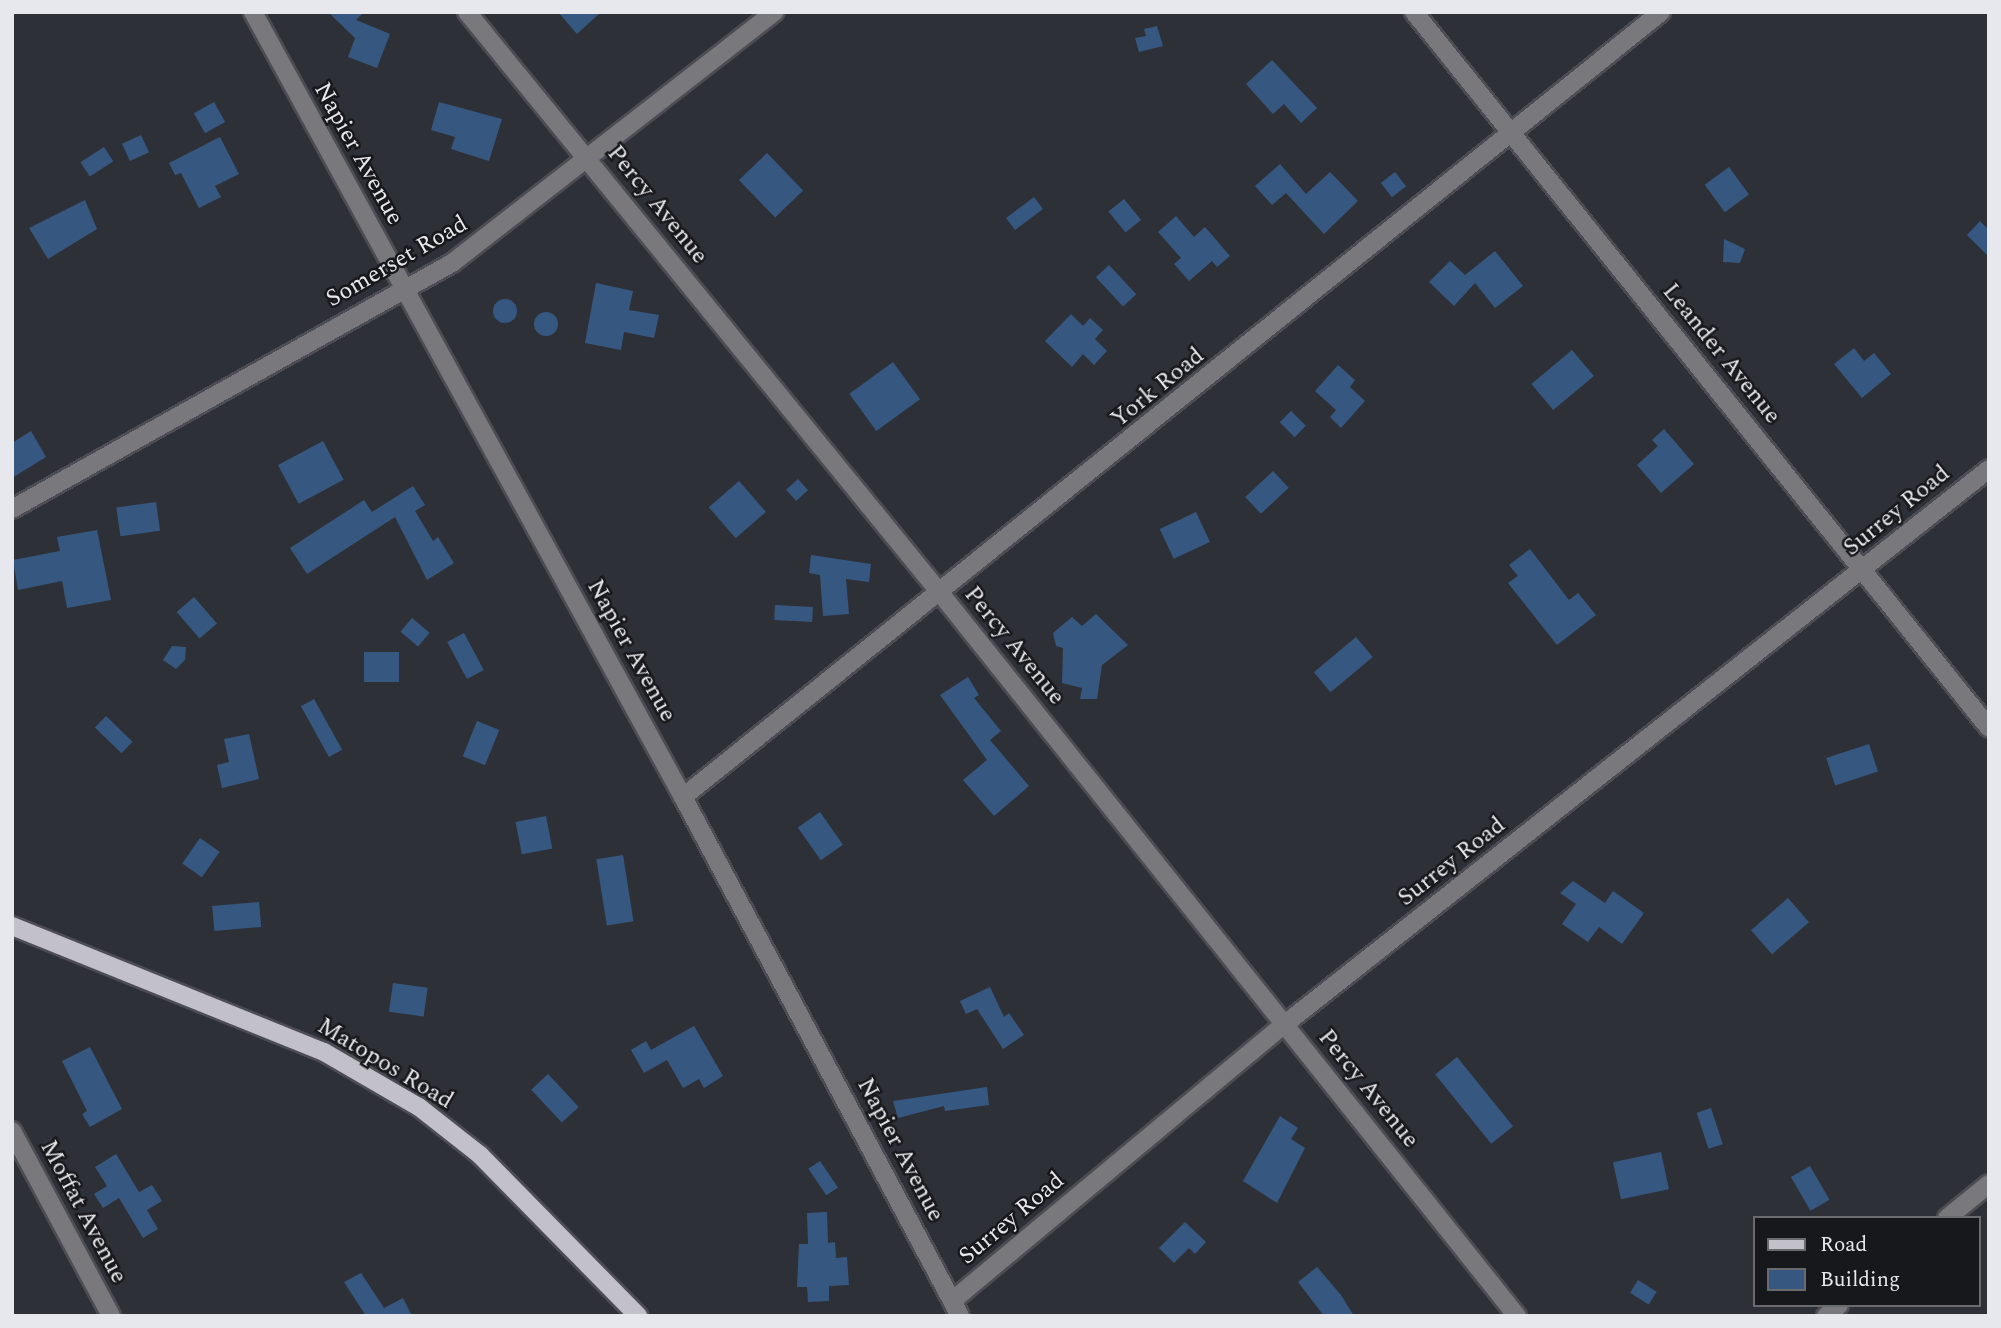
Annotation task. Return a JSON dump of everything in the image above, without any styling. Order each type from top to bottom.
[{"type":"main road","name":"Matopos Road","points":[[12,926],[324,1052],[419,1107],[480,1155],[638,1316]]},
{"type":"street","name":"Napier Avenue","points":[[253,12],[683,796],[956,1308]]},
{"type":"street","name":"Percy Avenue","points":[[467,12],[941,594],[1517,1316]]},
{"type":"street","name":"Somerset Road","points":[[12,509],[452,263],[589,160],[775,12]]},
{"type":"street","name":"Leander Avenue","points":[[1414,12],[1989,728]]},
{"type":"street","name":"York Road","points":[[683,796],[941,594],[1661,12]]},
{"type":"street","name":"Surrey Road","points":[[956,1308],[1285,1024],[1989,469]]},
{"type":"street","name":"Moffat Avenue","points":[[12,1131],[111,1316]]},
{"type":"street","points":[[1949,1216],[1989,1184]]},
{"type":"building","points":[[328,12],[364,12],[356,20],[390,34],[377,68],[348,57],[355,38]]},
{"type":"building","points":[[558,12],[601,12],[577,34]]},
{"type":"building","points":[[1157,26],[1163,46],[1139,52],[1135,38],[1146,36],[1144,29]]},
{"type":"building","points":[[1272,60],[1317,108],[1301,123],[1284,104],[1273,114],[1246,84]]},
{"type":"building","points":[[214,102],[225,122],[205,133],[194,113]]},
{"type":"building","points":[[439,102],[502,119],[489,161],[451,149],[455,137],[431,130]]},
{"type":"building","points":[[141,135],[149,152],[130,161],[122,144]]},
{"type":"building","points":[[220,137],[239,174],[215,186],[221,197],[199,208],[181,173],[175,175],[169,163]]},
{"type":"building","points":[[104,147],[113,161],[90,177],[81,162]]},
{"type":"building","points":[[767,153],[803,190],[775,217],[739,180]]},
{"type":"building","points":[[1280,164],[1306,194],[1330,172],[1358,201],[1324,234],[1286,193],[1272,205],[1255,186]]},
{"type":"building","points":[[1729,167],[1749,195],[1725,212],[1705,185]]},
{"type":"building","points":[[1395,172],[1406,186],[1392,197],[1381,183]]},
{"type":"building","points":[[1034,197],[1043,209],[1015,230],[1006,218]]},
{"type":"building","points":[[1124,199],[1141,220],[1125,233],[1108,212]]},
{"type":"building","points":[[85,200],[97,229],[48,259],[29,228]]},
{"type":"building","points":[[1176,216],[1194,237],[1205,227],[1230,256],[1217,267],[1212,261],[1189,281],[1174,264],[1181,258],[1158,232]]},
{"type":"building","points":[[1980,221],[1989,230],[1989,257],[1967,235]]},
{"type":"building","points":[[1724,239],[1745,249],[1740,263],[1723,262]]},
{"type":"building","points":[[1495,251],[1523,286],[1495,308],[1475,283],[1454,306],[1429,282],[1450,261],[1465,275]]},
{"type":"building","points":[[1109,265],[1136,294],[1123,307],[1096,277]]},
{"type":"building","points":[[596,283],[633,291],[629,310],[659,315],[654,338],[624,332],[621,350],[585,343]]},
{"type":"building","points":[[505,299],[514,302],[517,311],[514,320],[505,323],[496,320],[493,311],[496,302]]},
{"type":"building","points":[[546,312],[555,315],[558,324],[555,333],[546,336],[537,333],[534,324],[537,315]]},
{"type":"building","points":[[1071,314],[1083,326],[1090,318],[1103,330],[1095,339],[1107,351],[1094,365],[1083,354],[1072,367],[1045,341]]},
{"type":"building","points":[[1854,348],[1864,361],[1874,353],[1891,374],[1862,398],[1834,364]]},
{"type":"building","points":[[1572,350],[1594,376],[1553,410],[1531,384]]},
{"type":"building","points":[[893,362],[920,399],[876,431],[849,394]]},
{"type":"building","points":[[1338,365],[1355,380],[1350,387],[1365,401],[1341,428],[1330,417],[1336,410],[1315,391]]},
{"type":"building","points":[[1291,411],[1306,426],[1295,437],[1280,422]]},
{"type":"building","points":[[1664,429],[1694,464],[1661,493],[1637,465],[1658,446],[1652,440]]},
{"type":"building","points":[[31,431],[46,457],[12,478],[12,443]]},
{"type":"building","points":[[323,441],[344,480],[299,504],[278,465]]},
{"type":"building","points":[[1273,471],[1289,488],[1261,514],[1245,497]]},
{"type":"building","points":[[798,479],[808,490],[796,501],[786,490]]},
{"type":"building","points":[[739,481],[766,512],[736,538],[709,507]]},
{"type":"building","points":[[413,486],[425,505],[415,511],[433,541],[438,537],[454,563],[427,580],[395,517],[307,574],[290,548],[364,500],[372,512]]},
{"type":"building","points":[[156,502],[160,531],[120,536],[116,508]]},
{"type":"building","points":[[1196,512],[1210,542],[1174,559],[1160,529]]},
{"type":"building","points":[[97,530],[111,600],[67,608],[62,581],[18,590],[13,560],[60,551],[57,537]]},
{"type":"building","points":[[1530,549],[1569,600],[1578,593],[1596,615],[1557,645],[1508,583],[1518,576],[1509,565]]},
{"type":"building","points":[[811,555],[871,564],[869,582],[846,579],[849,614],[823,616],[820,575],[809,573]]},
{"type":"building","points":[[194,597],[217,623],[200,639],[177,612]]},
{"type":"building","points":[[775,605],[813,607],[812,622],[774,620]]},
{"type":"building","points":[[1096,614],[1128,645],[1102,665],[1097,699],[1080,699],[1082,688],[1062,683],[1063,648],[1056,646],[1053,633],[1072,617],[1082,626]]},
{"type":"building","points":[[412,618],[430,633],[418,647],[400,632]]},
{"type":"building","points":[[464,633],[484,670],[467,679],[447,642]]},
{"type":"building","points":[[1356,637],[1373,657],[1331,692],[1314,672]]},
{"type":"building","points":[[172,646],[186,647],[185,660],[176,669],[163,660]]},
{"type":"building","points":[[364,652],[399,652],[399,682],[364,682]]},
{"type":"building","points":[[968,677],[979,695],[974,698],[1001,731],[990,740],[1029,786],[994,816],[963,780],[987,760],[940,695]]},
{"type":"building","points":[[314,699],[342,750],[329,757],[301,706]]},
{"type":"building","points":[[106,716],[133,742],[122,753],[95,728]]},
{"type":"building","points":[[477,721],[499,730],[485,765],[463,756]]},
{"type":"building","points":[[249,734],[259,779],[222,788],[217,765],[229,762],[224,739]]},
{"type":"building","points":[[1869,744],[1878,772],[1835,785],[1826,758]]},
{"type":"building","points":[[820,812],[843,845],[821,860],[798,827]]},
{"type":"building","points":[[546,816],[552,848],[522,854],[516,822]]},
{"type":"building","points":[[200,838],[220,852],[202,877],[182,863]]},
{"type":"building","points":[[623,855],[633,921],[607,925],[596,859]]},
{"type":"building","points":[[1573,881],[1605,903],[1613,891],[1644,913],[1622,944],[1599,927],[1588,942],[1562,924],[1576,904],[1560,893]]},
{"type":"building","points":[[1788,898],[1809,922],[1772,954],[1751,930]]},
{"type":"building","points":[[259,902],[261,927],[214,931],[212,906]]},
{"type":"building","points":[[393,983],[428,988],[424,1017],[389,1012]]},
{"type":"building","points":[[990,987],[1004,1017],[1009,1013],[1024,1035],[1003,1049],[977,1009],[966,1014],[960,1001]]},
{"type":"building","points":[[694,1026],[723,1076],[704,1088],[699,1079],[683,1088],[667,1060],[644,1073],[631,1050],[646,1041],[651,1050]]},
{"type":"building","points":[[90,1047],[122,1109],[90,1127],[82,1114],[87,1111],[62,1061]]},
{"type":"building","points":[[1457,1057],[1513,1126],[1491,1144],[1435,1075]]},
{"type":"building","points":[[548,1074],[579,1107],[562,1123],[531,1090]]},
{"type":"building","points":[[987,1087],[989,1105],[945,1111],[944,1106],[898,1118],[893,1101]]},
{"type":"building","points":[[1711,1108],[1723,1144],[1708,1149],[1697,1113]]},
{"type":"building","points":[[1280,1116],[1298,1128],[1291,1139],[1305,1148],[1277,1203],[1243,1181]]},
{"type":"building","points":[[1661,1152],[1669,1189],[1621,1199],[1613,1162]]},
{"type":"building","points":[[116,1154],[139,1192],[152,1185],[162,1201],[147,1210],[158,1229],[143,1238],[119,1198],[103,1208],[94,1194],[107,1186],[95,1167]]},
{"type":"building","points":[[820,1161],[838,1188],[826,1195],[808,1169]]},
{"type":"building","points":[[1810,1166],[1830,1200],[1810,1211],[1791,1177]]},
{"type":"building","points":[[827,1212],[828,1243],[835,1242],[836,1258],[847,1257],[849,1285],[829,1286],[829,1301],[808,1302],[807,1287],[797,1287],[799,1244],[808,1244],[807,1213]]},
{"type":"building","points":[[1185,1222],[1206,1242],[1195,1254],[1189,1248],[1174,1263],[1159,1248]]},
{"type":"building","points":[[1317,1267],[1341,1295],[1354,1316],[1324,1316],[1298,1282]]},
{"type":"building","points":[[361,1273],[384,1308],[403,1298],[412,1316],[366,1316],[344,1282]]},
{"type":"building","points":[[1638,1280],[1657,1292],[1649,1304],[1630,1293]]}]
